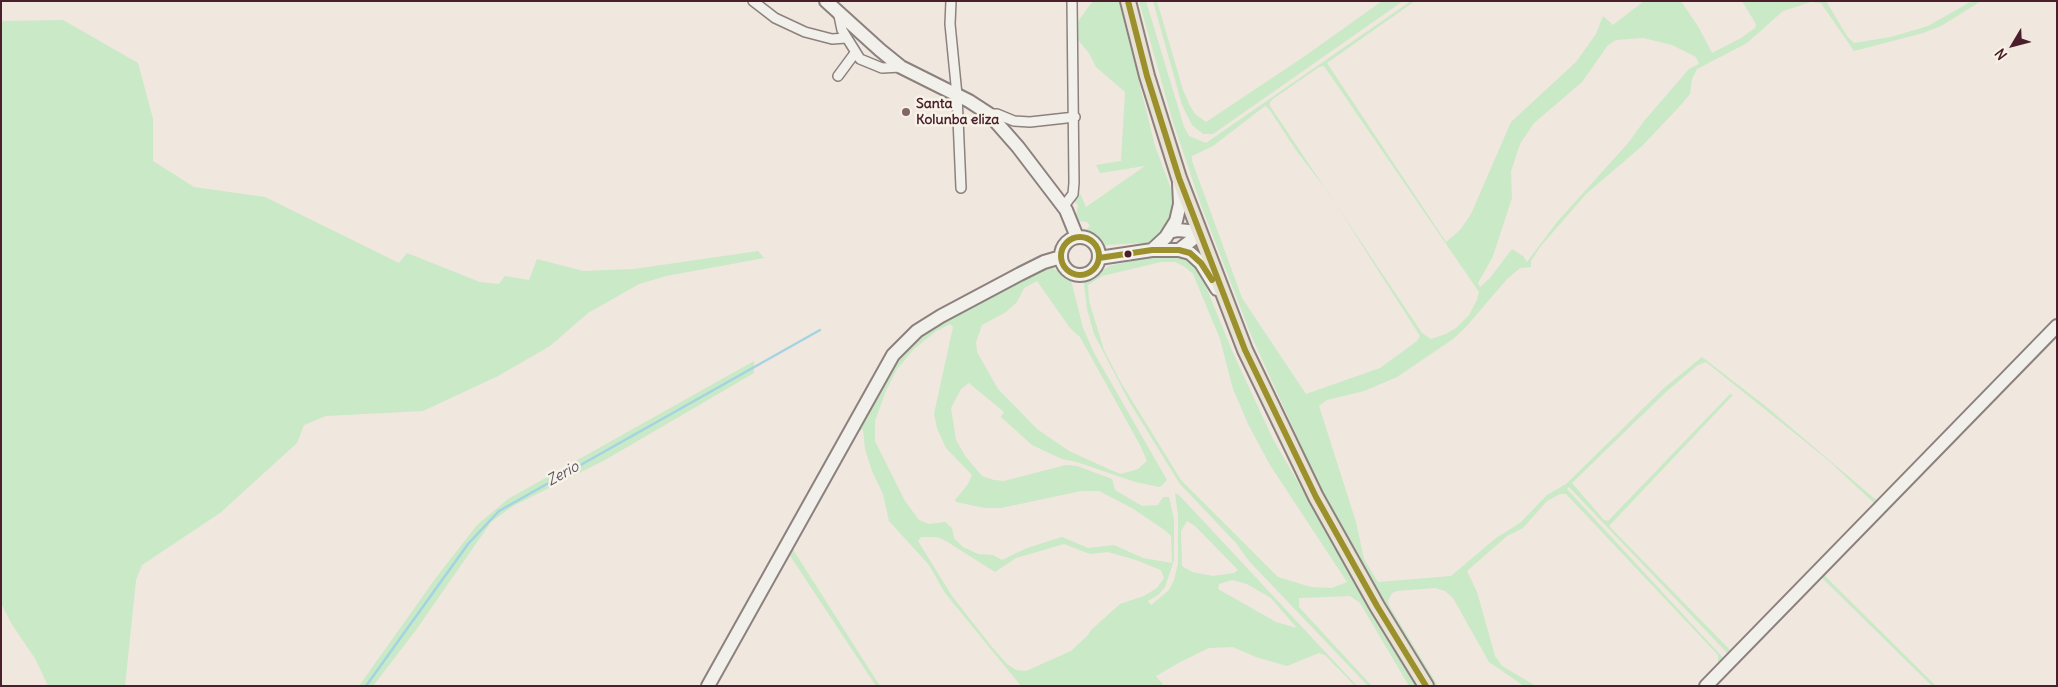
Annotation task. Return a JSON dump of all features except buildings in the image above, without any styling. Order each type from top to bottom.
[{"type":"main road","points":[[1128,1],[1147,76],[1179,178],[1224,299],[1264,393],[1316,497],[1377,606],[1426,686]]},
{"type":"street","points":[[752,1],[775,18],[805,32],[832,39],[846,38]]},
{"type":"street","points":[[826,1],[863,36],[901,67],[957,95],[989,114],[1018,147],[1063,207],[1077,237]]},
{"type":"street","points":[[951,1],[950,24],[957,95],[961,188]]},
{"type":"street","points":[[1063,207],[1073,194],[1075,117],[1072,1]]},
{"type":"street","points":[[838,11],[846,38],[860,59],[882,68],[901,67]]},
{"type":"street","points":[[838,76],[855,53]]},
{"type":"street","points":[[989,114],[997,114],[1014,121],[1030,122],[1075,117]]},
{"type":"street","points":[[1152,250],[1169,232],[1176,221],[1180,204],[1179,178]]},
{"type":"street","points":[[1169,232],[1183,230],[1198,232],[1193,239],[1179,250]]},
{"type":"street","points":[[1077,237],[1091,241],[1097,248],[1098,264],[1090,273],[1078,275],[1066,270],[1061,257],[1065,244],[1077,237]]},
{"type":"street","points":[[1099,258],[1152,250],[1179,250],[1190,253],[1201,263],[1224,299]]},
{"type":"street","points":[[708,686],[893,355],[917,331],[941,316],[1036,266],[1061,257]]},
{"type":"street","points":[[1706,686],[2057,326]]},
{"type":"green space","points":[[1093,1],[1119,1],[1155,146],[1171,189],[1172,214],[1162,235],[1144,245],[1143,243],[1105,245],[1085,230],[1090,226],[1087,222],[1078,221],[1076,217],[1078,205],[1074,201],[1078,189],[1086,207],[1145,166],[1100,173],[1096,165],[1121,161],[1125,92],[1096,67],[1089,53],[1078,40],[1076,27]]},
{"type":"green space","points":[[1139,1],[1146,1],[1184,127],[1189,136],[1206,143],[1411,1],[1415,1],[1327,63],[1446,242],[1460,230],[1471,214],[1511,122],[1576,62],[1596,34],[1603,16],[1613,25],[1644,1],[1681,1],[1699,28],[1712,53],[1741,38],[1755,28],[1756,24],[1742,1],[1826,1],[1847,36],[1854,43],[1891,37],[1928,26],[1972,1],[1981,1],[1941,26],[1923,33],[1854,51],[1821,3],[1811,2],[1783,11],[1747,43],[1697,69],[1692,79],[1690,94],[1678,108],[1642,146],[1586,194],[1540,247],[1531,261],[1531,267],[1520,268],[1507,279],[1465,328],[1453,339],[1397,377],[1364,391],[1327,400],[1319,406],[1356,522],[1364,559],[1378,582],[1451,576],[1496,538],[1520,523],[1547,495],[1566,484],[1664,388],[1702,357],[1768,408],[1875,499],[1881,499],[2014,362],[1730,656],[1569,487],[1567,489],[1726,661],[1702,686],[1697,686],[1718,663],[1718,655],[1566,494],[1560,494],[1547,501],[1523,528],[1507,536],[1467,571],[1477,592],[1495,656],[1502,666],[1536,686],[1524,686],[1489,662],[1453,598],[1445,591],[1435,588],[1392,593],[1388,601],[1390,607],[1438,686],[1434,686],[1380,596],[1318,483],[1251,335],[1201,205],[1172,119]],"holes":[[[1643,38],[1672,45],[1696,57],[1699,64],[1689,69],[1644,121],[1629,142],[1557,222],[1527,262],[1523,256],[1512,249],[1490,278],[1480,287],[1478,283],[1493,256],[1512,198],[1511,171],[1520,144],[1534,123],[1582,82],[1608,45],[1616,40]],[[1324,66],[1479,292],[1469,315],[1456,328],[1431,339],[1422,333],[1337,205],[1420,336],[1417,341],[1380,368],[1306,394],[1242,298],[1192,161],[1192,156],[1213,146],[1265,106],[1325,188],[1270,106],[1270,102],[1273,99],[1319,67]],[[1706,362],[1828,460],[1875,504],[1744,639],[1730,650],[1609,526],[1733,395],[1730,394],[1608,521],[1604,520],[1572,483],[1667,391],[1698,365]]]},
{"type":"green space","points":[[1153,1],[1157,1],[1183,90],[1190,106],[1195,114],[1206,122],[1305,56],[1382,1],[1403,1],[1213,134],[1203,134],[1192,125],[1182,105]]},
{"type":"green space","points":[[63,20],[138,63],[153,119],[153,161],[194,187],[265,197],[399,263],[407,253],[480,282],[499,284],[505,276],[529,280],[537,259],[583,271],[634,269],[758,251],[764,258],[666,276],[639,284],[588,313],[550,346],[498,376],[423,411],[326,416],[304,425],[297,443],[220,513],[142,565],[136,580],[125,686],[48,686],[36,660],[11,623],[1,603],[1,21]]},
{"type":"green space","points":[[1164,254],[1177,254],[1186,258],[1200,272],[1233,353],[1273,439],[1416,686],[1409,686],[1360,603],[1350,596],[1299,598],[1299,607],[1372,686],[1368,686],[1249,561],[1236,543],[1180,484],[1130,403],[1094,334],[1087,309],[1084,284],[1085,281],[1109,266]],"holes":[[[1161,262],[1175,262],[1193,274],[1220,339],[1233,389],[1249,426],[1270,465],[1347,582],[1332,588],[1311,587],[1278,577],[1181,480],[1120,381],[1104,350],[1089,301],[1088,285],[1102,276]]]},
{"type":"green space","points":[[1046,268],[1053,268],[1071,280],[1083,328],[1094,353],[1167,480],[1160,487],[1135,482],[1077,462],[1062,459],[1032,445],[1001,417],[1004,412],[969,383],[961,389],[951,408],[956,440],[966,457],[982,476],[994,480],[1004,481],[1066,465],[1077,466],[1112,479],[1115,490],[1142,506],[1158,505],[1163,497],[1169,497],[1174,520],[1174,560],[1165,587],[1158,595],[1148,601],[1151,605],[1169,590],[1174,580],[1178,564],[1178,515],[1175,493],[1179,495],[1357,686],[1325,655],[1319,653],[1287,666],[1256,657],[1233,647],[1209,648],[1182,661],[1156,676],[1164,686],[1021,686],[945,593],[929,565],[889,521],[883,494],[872,471],[865,449],[863,429],[855,434],[792,548],[880,686],[876,686],[789,554],[715,686],[711,686],[894,358],[925,329]],"holes":[[[1037,281],[1070,328],[1080,337],[1140,445],[1147,461],[1138,469],[1121,474],[1069,451],[1037,429],[998,389],[977,352],[976,342],[982,325],[1006,312],[1017,302],[1024,288]],[[950,324],[953,327],[934,414],[937,428],[946,448],[972,475],[968,484],[955,500],[956,502],[985,508],[1001,508],[1081,491],[1099,491],[1132,508],[1166,531],[1171,536],[1172,563],[1143,558],[1114,545],[1088,548],[1062,537],[1027,548],[1002,560],[993,555],[978,554],[963,547],[954,538],[952,528],[945,522],[929,524],[919,520],[905,501],[875,441],[875,421],[885,393],[897,369],[914,349],[935,332]],[[1187,521],[1195,526],[1238,570],[1234,573],[1213,576],[1192,572],[1182,566],[1181,531]],[[921,537],[937,537],[946,541],[995,572],[1016,558],[1064,544],[1090,554],[1108,552],[1136,560],[1161,570],[1164,578],[1157,588],[1144,596],[1120,604],[1071,651],[1026,671],[1016,670],[1007,664],[952,596],[918,541]],[[1232,580],[1247,584],[1271,598],[1297,628],[1276,622],[1218,589],[1219,584]]]},
{"type":"green space","points":[[2057,330],[2034,358],[1823,574],[1936,686],[1932,686],[1822,578],[1815,581],[1715,686],[1711,686]]},
{"type":"green space","points":[[754,361],[754,373],[605,460],[513,506],[491,522],[416,630],[373,686],[359,686],[435,579],[477,525],[508,499]]},
{"type":"waterway","name":"Zerio","points":[[366,686],[468,544],[499,511],[820,330]]},
{"type":"transit line","points":[[1128,1],[1147,76],[1179,178],[1245,350],[1316,497],[1377,606],[1426,686]]},
{"type":"transit line","points":[[1080,237],[1087,238],[1093,243],[1098,249],[1099,256],[1098,263],[1093,269],[1087,274],[1080,275],[1073,274],[1067,269],[1062,263],[1061,256],[1062,249],[1067,243],[1073,238],[1080,237]]},
{"type":"transit line","points":[[1099,258],[1152,250],[1179,250],[1190,253],[1201,263],[1212,280]]},
{"type":"place","name":"Santa Kolunba eliza","points":[[906,112]]}]
